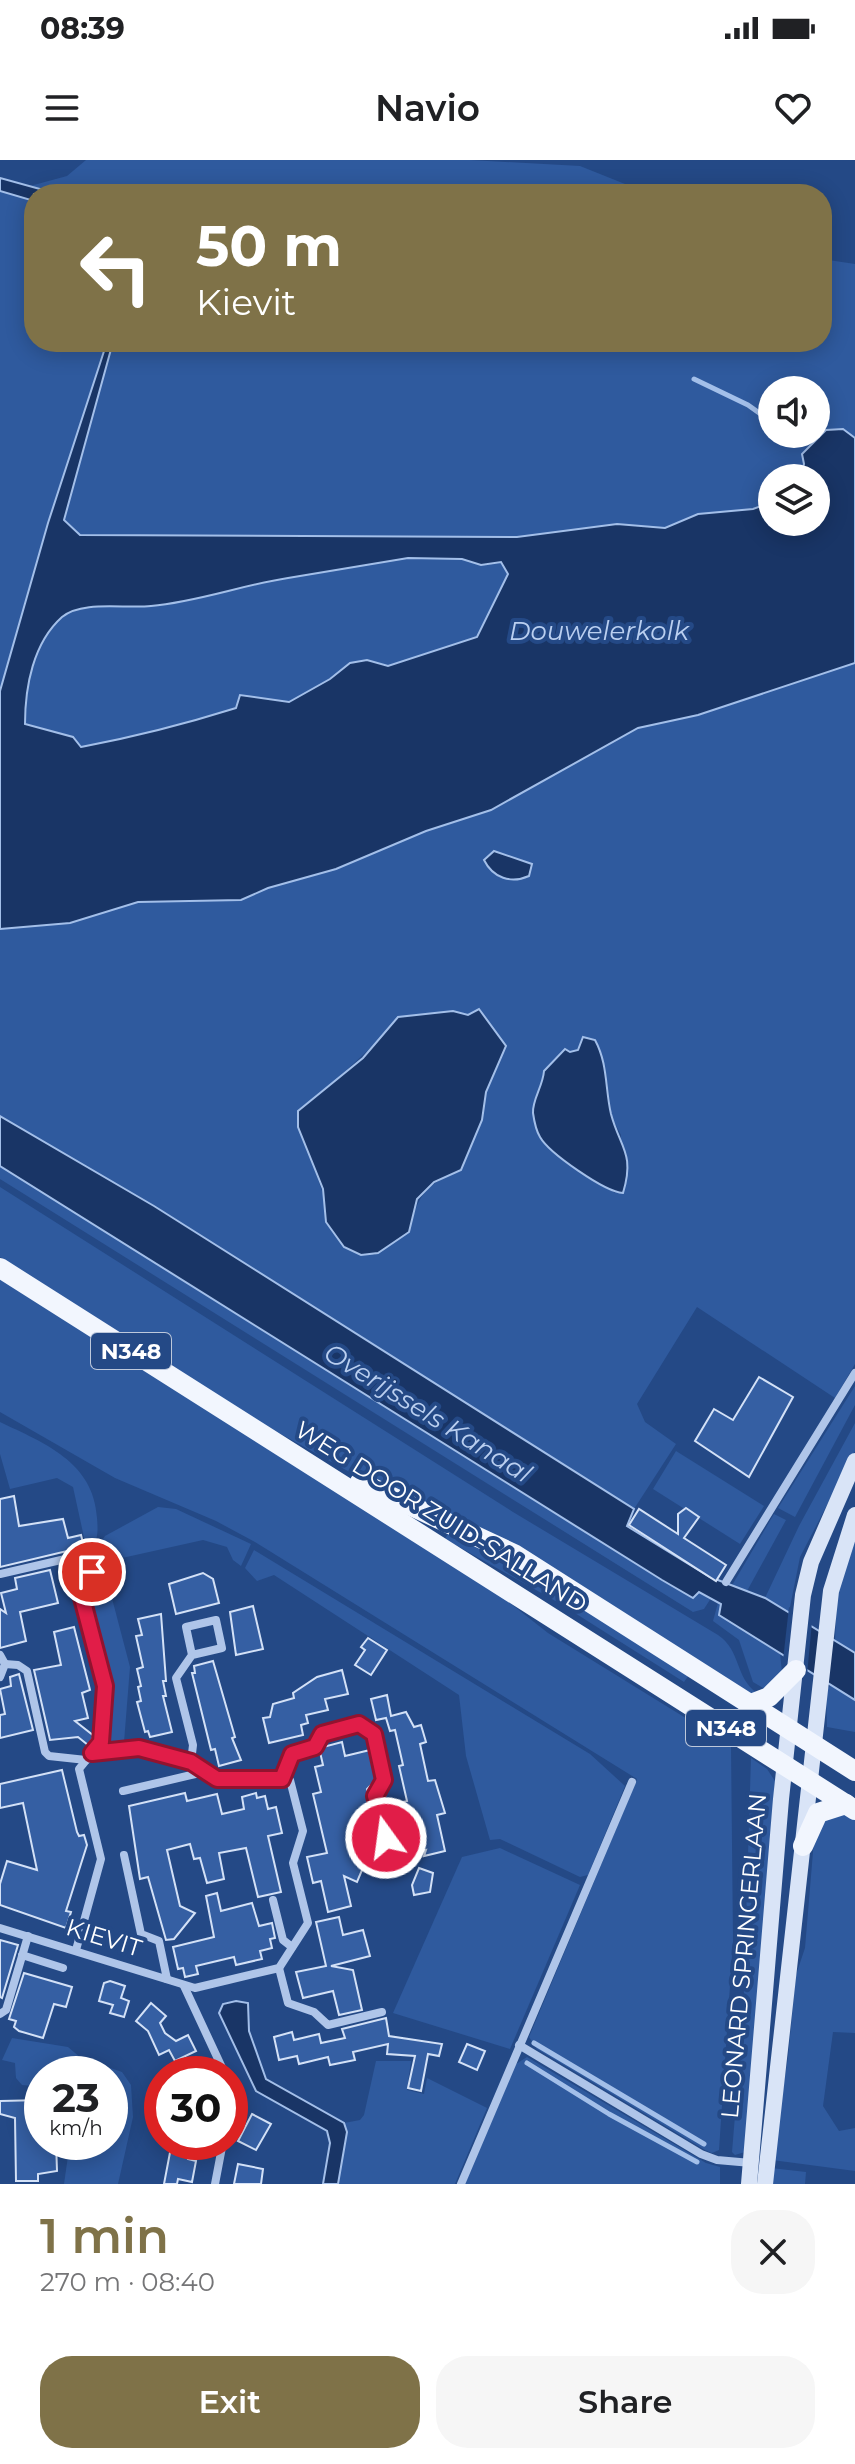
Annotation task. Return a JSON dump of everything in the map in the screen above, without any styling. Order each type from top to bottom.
[{"type":"main road","name":"WEG DOOR ZUID-SALLAND","points":[[0,1268],[850,1807]]},
{"type":"main road","name":"WEG DOOR ZUID-SALLAND","points":[[263,1435],[514,1554],[788,1732],[855,1771]]},
{"type":"main road","points":[[748,1705],[769,1697],[796,1670]]},
{"type":"main road","points":[[803,1846],[818,1813],[850,1807]]},
{"type":"street","points":[[726,1582],[855,1373]]},
{"type":"street","name":"LEONARD SPRINGERLAAN","points":[[765,2184],[759,2164],[785,1765],[801,1613],[811,1562],[855,1461]]},
{"type":"street","name":"LEONARD SPRINGERLAAN","points":[[749,2184],[759,2164],[803,1846],[836,1569],[855,1515]]},
{"type":"street","points":[[0,1574],[87,1554]]},
{"type":"street","points":[[72,1558],[105,1686],[101,1742],[79,1769],[101,1859],[76,1950]]},
{"type":"street","points":[[72,1558],[92,1572],[82,1598]]},
{"type":"street","points":[[191,1762],[193,1745],[176,1678],[192,1655],[222,1648],[216,1620],[186,1627],[192,1655]]},
{"type":"street","points":[[0,1677],[2,1660],[27,1671],[45,1752],[49,1756],[89,1756],[127,1747],[191,1762],[217,1779],[290,1780],[303,1831],[293,1863],[308,1923],[279,1968],[288,2003],[314,2012],[328,2025],[382,2012]]},
{"type":"street","points":[[282,1779],[292,1754],[315,1747],[322,1734],[359,1724],[374,1734],[384,1780],[375,1796],[386,1838],[379,1853],[388,1866]]},
{"type":"street","points":[[123,1791],[204,1772]]},
{"type":"street","points":[[461,2184],[632,1782]]},
{"type":"street","name":"KIEVIT","points":[[124,1855],[141,1934],[159,1941],[167,1979]]},
{"type":"street","points":[[273,1900],[283,1940],[292,1947]]},
{"type":"street","name":"KIEVIT","points":[[0,1928],[184,1986],[203,1987],[279,1968]]},
{"type":"street","name":"KIEVIT","points":[[0,2014],[6,2010],[28,1936]]},
{"type":"street","name":"KIEVIT","points":[[22,1955],[63,1968]]},
{"type":"street","points":[[184,1986],[217,2056]]},
{"type":"street","points":[[519,2045],[701,2154],[717,2160],[759,2164]]},
{"type":"street","points":[[215,2184],[220,2160]]},
{"type":"shaded area","points":[[86,160],[470,160],[580,166],[625,184],[37,184],[67,176]]},
{"type":"shaded area","points":[[0,191],[24,198],[24,352],[104,352],[48,523],[0,691]]},
{"type":"shaded area","points":[[832,261],[855,264],[855,438],[843,429],[830,441],[830,376],[758,376],[758,448],[822,448],[804,464],[758,464],[758,507],[753,509],[698,514],[665,528],[617,524],[517,537],[80,535],[64,520],[110,352],[832,352]]},
{"type":"shaded area","points":[[408,558],[462,559],[481,565],[501,561],[508,573],[477,637],[388,666],[367,660],[350,663],[330,679],[289,702],[240,695],[237,708],[159,730],[80,747],[73,737],[25,724],[29,681],[38,653],[52,628],[70,612],[92,607],[168,604],[271,581]]},
{"type":"shaded area","points":[[855,663],[855,1364],[835,1398],[697,1307],[637,1404],[645,1422],[676,1444],[634,1509],[154,1206],[0,1116],[0,929],[70,923],[138,902],[241,900],[268,888],[336,869],[426,831],[491,810],[638,728],[698,715]],"holes":[[[453,1011],[482,1024],[506,1046],[486,1092],[482,1120],[461,1170],[431,1186],[420,1199],[409,1232],[374,1255],[324,1197],[309,1153],[340,1076],[404,1017]],[[579,1049],[605,1065],[612,1118],[621,1135],[615,1193],[580,1169],[532,1111],[556,1067]]]},
{"type":"shaded area","points":[[0,1166],[662,1580],[693,1598],[699,1592],[711,1598],[704,1609],[693,1612],[0,1179]]},
{"type":"shaded area","points":[[0,1187],[513,1512],[718,1635],[731,1648],[745,1680],[757,1693],[751,1694],[270,1428],[0,1257]]},
{"type":"shaded area","points":[[0,1278],[496,1592],[548,1633],[731,1746],[733,1941],[719,2150],[712,2153],[705,2150],[537,2049],[529,2037],[637,1779],[255,1542],[216,1521],[115,1478],[0,1412]]},
{"type":"shaded area","points":[[855,1386],[855,1405],[795,1517],[778,1508]]},
{"type":"shaded area","points":[[0,1422],[64,1457],[87,1482],[94,1499],[98,1528],[96,1540],[87,1551],[73,1487],[57,1478],[10,1489],[0,1454]]},
{"type":"shaded area","points":[[855,1423],[855,1451],[800,1557],[789,1612],[765,1598],[799,1526]]},
{"type":"shaded area","points":[[676,1451],[764,1506],[740,1544],[653,1489]]},
{"type":"shaded area","points":[[158,1507],[176,1509],[251,1544],[241,1566],[233,1560],[227,1547],[203,1540],[122,1558],[109,1587],[130,1667],[124,1742],[113,1745],[107,1736],[110,1686],[87,1598],[98,1599],[107,1581],[95,1575],[106,1563],[92,1554],[105,1536]]},
{"type":"shaded area","points":[[774,1514],[786,1520],[747,1591],[731,1587]]},
{"type":"shaded area","points":[[450,1530],[506,1559],[689,1675],[684,1682],[559,1603],[445,1539]]},
{"type":"shaded area","points":[[855,1530],[855,1653],[835,1640],[837,1594]]},
{"type":"shaded area","points":[[254,1550],[590,1754],[625,1786],[588,1875],[580,1877],[500,1839],[490,1840],[466,1756],[459,1695],[274,1575],[257,1581],[245,1568]]},
{"type":"shaded area","points":[[718,1603],[722,1605],[719,1615],[780,1654],[782,1672],[768,1691],[753,1682],[739,1640],[713,1621]]},
{"type":"shaded area","points":[[831,1685],[855,1700],[855,1732],[827,1727],[826,1690]]},
{"type":"shaded area","points":[[751,1758],[767,1769],[775,1781],[745,2152],[735,2155],[732,2152],[743,2019]]},
{"type":"shaded area","points":[[829,1812],[855,1816],[855,2033],[833,2032],[823,2106],[839,2131],[855,2128],[855,2171],[772,2160],[788,2057],[796,1975],[805,1948],[815,1828]]},
{"type":"shaded area","points":[[500,1848],[580,1885],[510,2049],[393,2013],[462,1857]]},
{"type":"shaded area","points":[[12,2038],[68,2047],[79,2056],[24,2056],[24,2085],[16,2078],[15,2063],[2,2060]]},
{"type":"shaded area","points":[[527,2057],[706,2163],[720,2167],[720,2184],[465,2184],[516,2064]]},
{"type":"shaded area","points":[[376,2061],[411,2061],[407,2090],[424,2094],[427,2078],[487,2108],[455,2184],[338,2184],[347,2132],[344,2123],[360,2120],[364,2115]]},
{"type":"shaded area","points":[[128,2081],[131,2085],[133,2117],[128,2139]]},
{"type":"shaded area","points":[[67,2160],[123,2160],[118,2184],[64,2184]]},
{"type":"shaded area","points":[[771,2168],[806,2172],[805,2184],[769,2184]]},
{"type":"water","points":[[0,178],[24,185],[24,198],[0,191]]},
{"type":"water","name":"Douwelerkolk","points":[[104,352],[110,352],[64,520],[80,535],[517,537],[617,524],[665,528],[698,514],[758,507],[758,536],[830,536],[830,464],[804,464],[802,454],[808,448],[830,448],[830,430],[843,429],[855,438],[855,663],[698,715],[638,728],[491,810],[426,831],[336,869],[268,888],[241,900],[138,902],[70,923],[0,929],[0,691],[48,523]],"holes":[[[408,558],[462,559],[481,565],[501,562],[508,574],[477,637],[388,666],[367,660],[350,663],[330,679],[289,702],[240,695],[236,708],[159,730],[81,747],[73,737],[25,724],[29,681],[38,653],[52,628],[70,612],[92,607],[168,604],[271,581]]]},
{"type":"water","points":[[494,851],[532,864],[529,876],[509,879],[497,875],[484,860]]},
{"type":"water","points":[[479,1009],[506,1046],[486,1092],[482,1120],[461,1170],[434,1182],[417,1199],[409,1232],[378,1253],[361,1255],[344,1247],[326,1222],[323,1189],[298,1127],[298,1111],[363,1058],[398,1017],[453,1011],[468,1015]]},
{"type":"water","points":[[583,1037],[595,1040],[602,1058],[611,1114],[627,1159],[623,1193],[591,1179],[565,1161],[545,1144],[535,1122],[533,1108],[544,1071],[565,1049],[570,1052],[578,1050]]},
{"type":"water","name":"Overijssels Kanaal","points":[[0,1116],[154,1206],[634,1509],[627,1526],[710,1577],[765,1598],[855,1653],[855,1700],[719,1615],[721,1604],[699,1592],[693,1598],[662,1580],[0,1166]]},
{"type":"water","points":[[236,2001],[248,2003],[249,2031],[266,2079],[344,2123],[347,2132],[338,2184],[323,2184],[330,2143],[327,2131],[256,2091],[248,2074],[248,2056],[239,2056],[219,2013],[223,2004]]},
{"type":"pier","points":[[789,1607],[812,1622],[807,1675],[783,1660]]},
{"type":"building","points":[[759,1377],[793,1397],[749,1477],[695,1441],[714,1409],[733,1420]]},
{"type":"building","points":[[14,1496],[19,1526],[63,1519],[68,1538],[81,1535],[84,1547],[0,1567],[0,1499]]},
{"type":"building","points":[[686,1508],[699,1517],[684,1538],[726,1565],[716,1581],[629,1525],[639,1509],[678,1534],[678,1514]]},
{"type":"building","points":[[50,1570],[58,1603],[20,1612],[26,1641],[0,1648],[0,1609],[6,1613],[1,1593],[17,1589],[15,1578]]},
{"type":"building","points":[[203,1573],[213,1579],[219,1603],[176,1614],[169,1584]]},
{"type":"building","points":[[253,1606],[263,1649],[236,1655],[230,1612]]},
{"type":"building","points":[[161,1614],[166,1681],[163,1681],[166,1696],[163,1696],[172,1732],[150,1737],[148,1731],[145,1732],[137,1702],[141,1701],[138,1687],[141,1686],[137,1669],[143,1667],[136,1636],[142,1635],[138,1619]]},
{"type":"building","points":[[74,1627],[90,1690],[82,1693],[88,1718],[75,1721],[94,1736],[88,1745],[78,1737],[50,1740],[34,1670],[61,1665],[54,1632]]},
{"type":"building","points":[[368,1638],[387,1650],[371,1675],[355,1665],[365,1650],[361,1647]]},
{"type":"building","points":[[213,1661],[235,1737],[232,1738],[241,1760],[219,1766],[215,1749],[211,1750],[192,1673],[195,1673],[194,1666]]},
{"type":"building","points":[[342,1670],[348,1694],[325,1699],[328,1710],[306,1715],[308,1723],[301,1725],[303,1735],[269,1743],[263,1718],[270,1717],[273,1704],[294,1698],[293,1693],[317,1677]]},
{"type":"building","points":[[19,1674],[33,1730],[0,1738],[0,1715],[5,1714],[0,1689],[11,1686],[10,1677]]},
{"type":"building","points":[[387,1695],[391,1716],[406,1712],[414,1727],[421,1725],[426,1742],[420,1744],[428,1781],[435,1780],[445,1813],[437,1815],[445,1851],[424,1856],[426,1850],[400,1856],[396,1840],[404,1838],[396,1804],[407,1801],[399,1766],[403,1765],[395,1730],[390,1731],[386,1718],[376,1720],[371,1699]]},
{"type":"building","points":[[342,1742],[345,1756],[370,1750],[377,1779],[367,1789],[378,1834],[352,1839],[357,1859],[365,1863],[357,1882],[344,1876],[351,1906],[328,1912],[321,1881],[313,1883],[307,1857],[327,1853],[313,1794],[321,1792],[315,1767],[323,1765],[320,1752],[323,1747]]},
{"type":"building","points":[[62,1770],[77,1832],[79,1836],[84,1835],[87,1845],[66,1911],[71,1912],[66,1928],[0,1905],[0,1884],[7,1861],[37,1870],[23,1803],[0,1808],[0,1784]]},
{"type":"building","points":[[185,1793],[187,1801],[217,1794],[222,1814],[244,1809],[242,1797],[256,1793],[257,1798],[265,1796],[268,1809],[276,1807],[282,1833],[268,1836],[281,1892],[258,1897],[246,1848],[219,1853],[224,1879],[207,1883],[200,1858],[194,1859],[190,1844],[167,1850],[180,1906],[195,1913],[174,1939],[166,1940],[148,1877],[140,1879],[129,1806]]},
{"type":"building","points":[[419,1868],[433,1873],[430,1892],[414,1895],[412,1885]]},
{"type":"building","points":[[217,1893],[221,1911],[252,1903],[259,1926],[272,1923],[275,1938],[270,1939],[272,1948],[260,1951],[262,1959],[236,1965],[234,1957],[196,1966],[198,1974],[185,1977],[183,1968],[178,1969],[173,1947],[214,1937],[206,1896]]},
{"type":"building","points":[[339,1917],[343,1935],[363,1930],[370,1956],[331,1966],[353,1970],[362,2010],[339,2015],[333,1991],[303,1998],[296,1972],[326,1966],[316,1922]]},
{"type":"building","points":[[0,1940],[18,1945],[2,1998],[0,1997]]},
{"type":"building","points":[[24,1973],[72,1987],[66,2007],[54,2004],[43,2038],[19,2031],[14,2027],[16,2021],[9,2019]]},
{"type":"building","points":[[110,1981],[125,1986],[121,1998],[129,2001],[124,2017],[110,2013],[113,2005],[99,2001],[104,1983]]},
{"type":"building","points":[[151,2003],[166,2016],[160,2023],[165,2033],[176,2041],[188,2035],[196,2051],[186,2056],[172,2056],[169,2050],[159,2055],[148,2031],[136,2021]]},
{"type":"building","points":[[386,2018],[389,2036],[442,2044],[439,2056],[428,2054],[421,2091],[408,2088],[415,2056],[387,2054],[388,2044],[353,2052],[355,2060],[330,2065],[328,2057],[299,2064],[297,2056],[279,2060],[274,2037],[292,2032],[294,2040],[319,2034],[321,2043],[345,2038],[342,2029]]},
{"type":"building","points":[[467,2044],[485,2051],[477,2070],[459,2062]]},
{"type":"building","points":[[24,2100],[24,2160],[57,2160],[57,2171],[38,2174],[38,2181],[16,2181],[15,2118],[0,2114],[0,2101]]},
{"type":"building","points":[[252,2114],[271,2124],[256,2150],[248,2146],[248,2122]]},
{"type":"building","points":[[169,2160],[196,2161],[192,2182],[178,2179],[177,2184],[164,2184]]},
{"type":"building","points":[[238,2164],[263,2169],[261,2184],[234,2184]]},
{"type":"waterway","points":[[694,379],[758,412]]},
{"type":"waterway","points":[[534,2043],[704,2144]]},
{"type":"waterway","points":[[527,2063],[609,2114],[697,2162]]},
{"type":"route","points":[[92,1572],[82,1598],[105,1686],[101,1742],[92,1753],[139,1748],[191,1762],[217,1779],[282,1779],[292,1754],[315,1747],[322,1734],[359,1724],[374,1734],[384,1780],[375,1796],[386,1838]]}]
